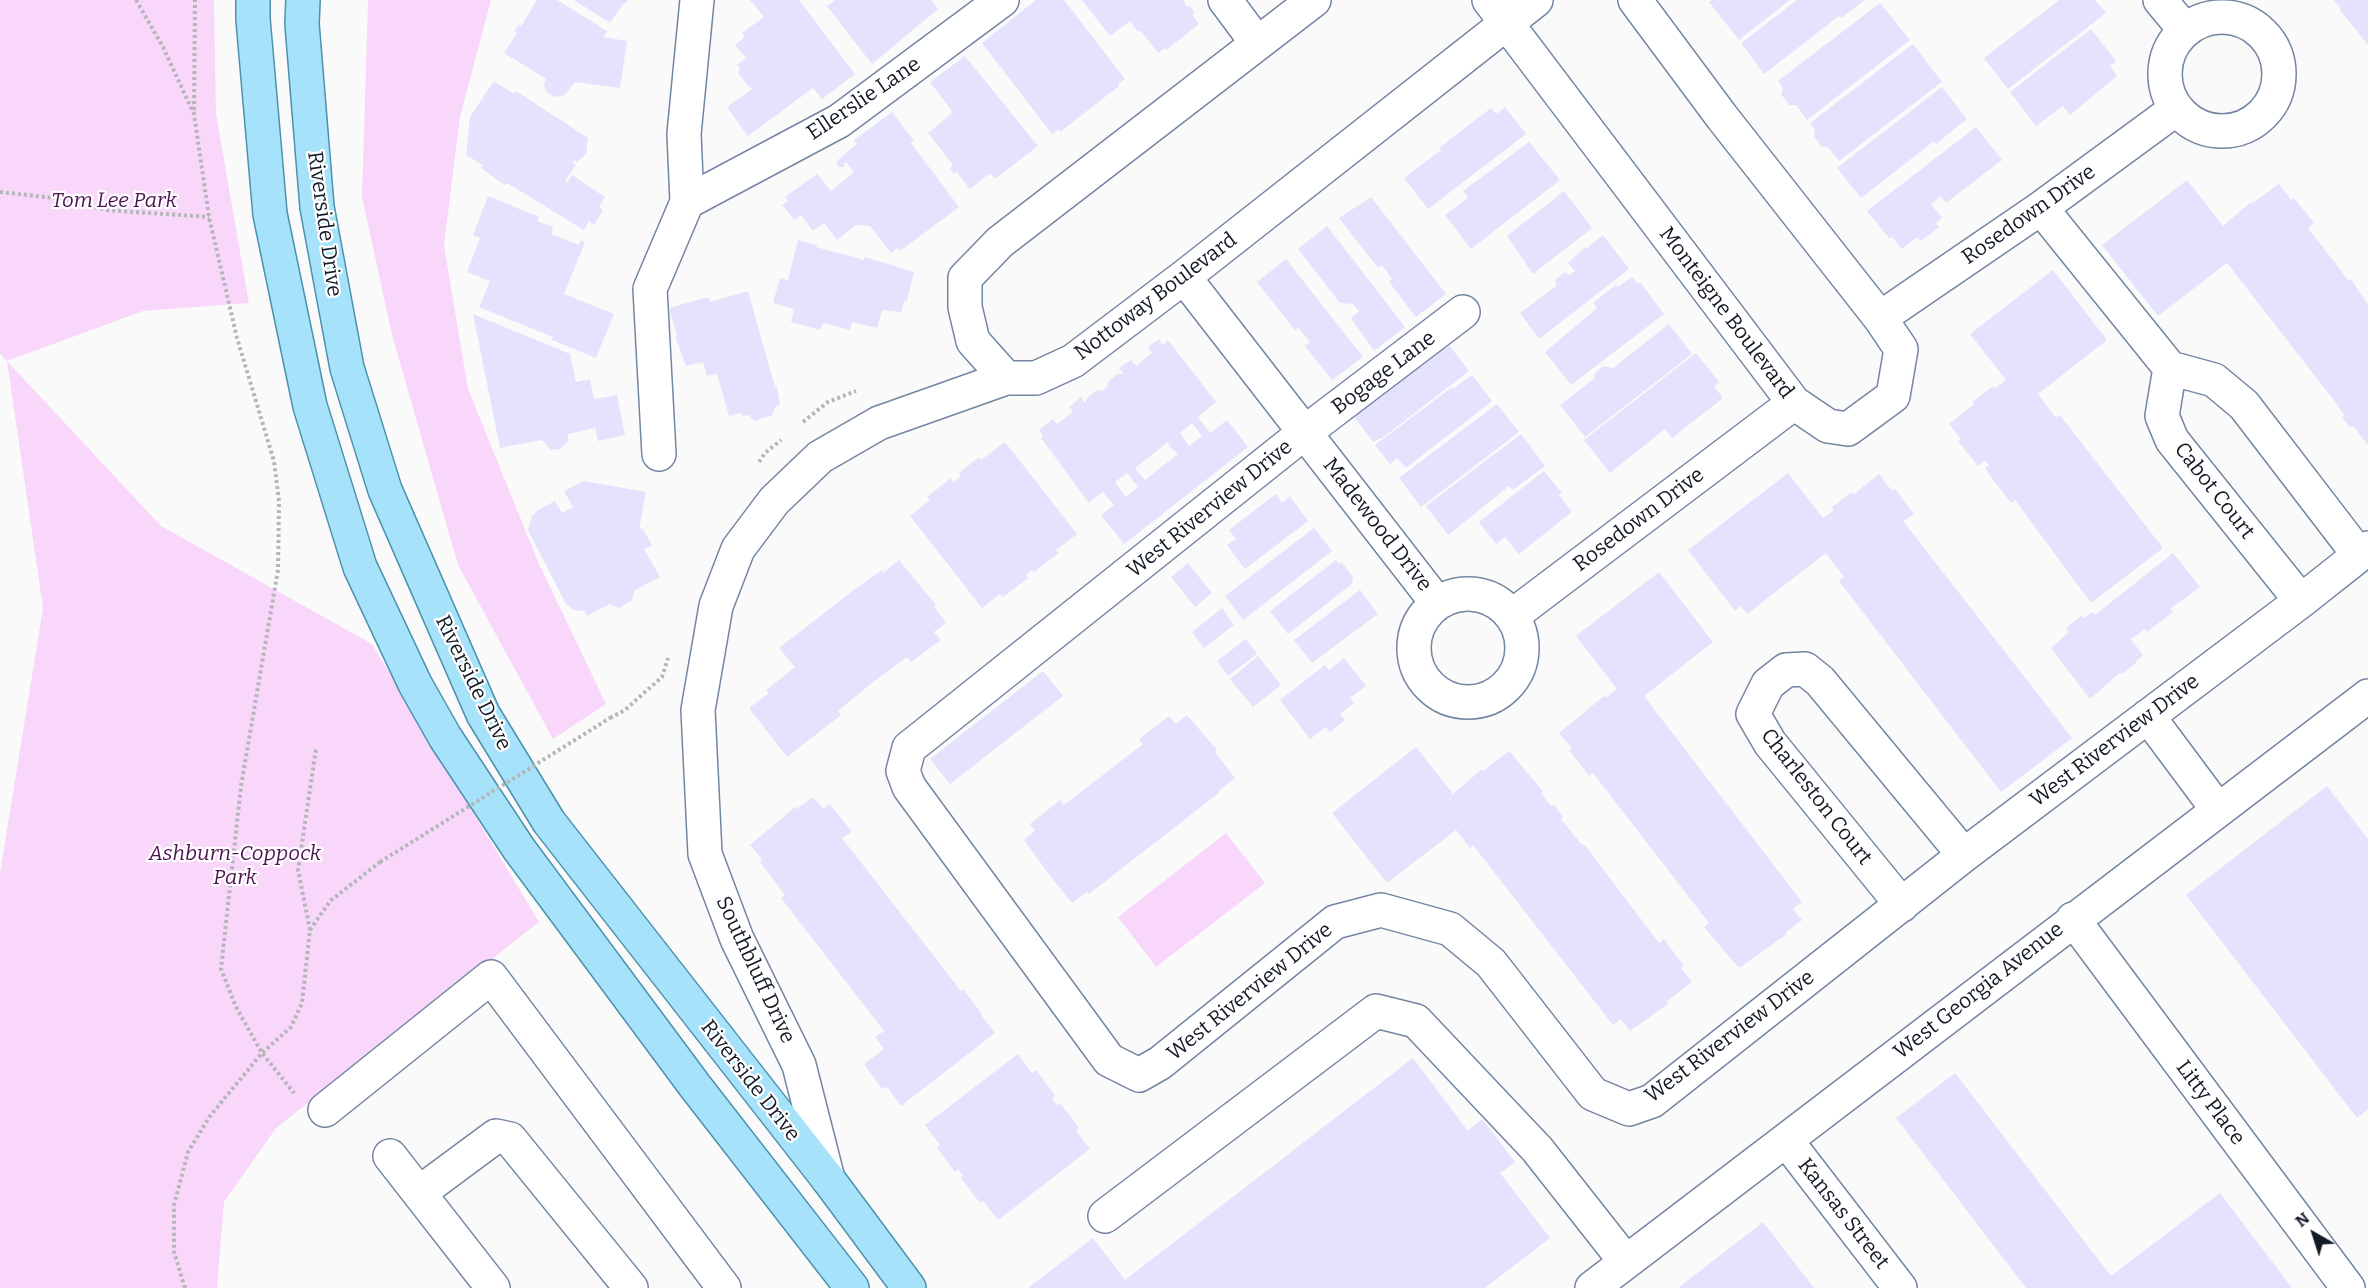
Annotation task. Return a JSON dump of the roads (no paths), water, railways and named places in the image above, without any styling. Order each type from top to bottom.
[{"type":"main road","points":[[253,0],[270,214],[310,406],[360,567],[415,684],[445,737],[519,849],[695,1086],[852,1288]]},
{"type":"main road","name":"Riverside Drive","points":[[303,0],[302,24],[317,207],[347,368],[385,490],[483,714],[549,822],[828,1179],[909,1288]]},
{"type":"street","points":[[659,454],[650,289],[687,202],[684,134],[697,0]]},
{"type":"street","name":"Ellerslie Lane","points":[[687,202],[839,121],[1002,0]]},
{"type":"street","points":[[1225,0],[1257,43]]},
{"type":"street","points":[[1006,378],[973,341],[965,307],[965,278],[1000,242],[1314,0]]},
{"type":"street","name":"Nottoway Boulevard","points":[[1006,378],[1036,378],[1073,361],[1184,277],[1497,12],[1536,0]]},
{"type":"street","name":"Monteigne Boulevard","points":[[1497,12],[1794,403],[1828,426],[1848,429],[1893,396],[1901,349],[1880,318],[1722,117],[1635,0]]},
{"type":"street","points":[[2160,0],[2185,30]]},
{"type":"street","points":[[2221,16],[2240,19],[2258,28],[2270,42],[2278,60],[2279,80],[2274,99],[2262,114],[2246,126],[2228,131],[2208,129],[2190,122],[2176,109],[2168,93],[2164,76],[2166,59],[2173,43],[2185,30],[2202,20],[2221,16]]},
{"type":"street","name":"Rosedown Drive","points":[[1880,318],[2041,208],[2176,109]]},
{"type":"street","points":[[2041,208],[2170,368],[2214,380],[2244,405],[2364,552]]},
{"type":"street","name":"Madewood Drive","points":[[1184,277],[1437,603]]},
{"type":"street","name":"Bogage Lane","points":[[1304,433],[1463,312]]},
{"type":"street","name":"Cabot Court","points":[[2170,368],[2162,416],[2172,440],[2307,597]]},
{"type":"street","name":"Southbluff Drive","points":[[828,1179],[800,1065],[737,939],[705,854],[698,710],[716,606],[738,549],[774,501],[820,457],[879,423],[1006,378]]},
{"type":"street","name":"Rosedown Drive","points":[[1512,616],[1794,403]]},
{"type":"street","name":"West Riverview Drive","points":[[1304,433],[909,748],[903,771],[909,787],[1109,1060],[1139,1075],[1160,1063],[1335,922],[1381,910],[1450,929],[1491,963],[1593,1094],[1629,1109],[1652,1101],[1964,855],[2364,552]]},
{"type":"street","points":[[1463,593],[1478,594],[1491,598],[1512,616],[1520,632],[1523,651],[1518,669],[1509,684],[1494,696],[1477,702],[1458,702],[1441,696],[1427,684],[1417,669],[1413,651],[1415,632],[1424,616],[1437,603],[1450,596],[1463,593]]},
{"type":"street","name":"Charleston Court","points":[[1902,904],[1770,743],[1753,714],[1768,684],[1786,670],[1804,669],[1820,681],[1964,855]]},
{"type":"street","name":"West Georgia Avenue","points":[[1592,1288],[2368,696]]},
{"type":"street","points":[[2148,716],[2218,810]]},
{"type":"street","name":"Litty Place","points":[[2073,919],[2348,1288]]},
{"type":"street","points":[[325,1110],[491,977],[724,1288]]},
{"type":"street","points":[[1105,1216],[1376,1011],[1416,1021],[1537,1149],[1626,1262]]},
{"type":"street","points":[[419,1193],[496,1136],[510,1139],[631,1288]]},
{"type":"street","name":"Kansas Street","points":[[1786,1140],[1900,1288]]},
{"type":"street","points":[[390,1156],[493,1288]]},
{"type":"park label","name":"Tom Lee Park","points":[[114,201]]},
{"type":"park label","name":"Ashburn-Coppock Park","points":[[235,866]]}]
